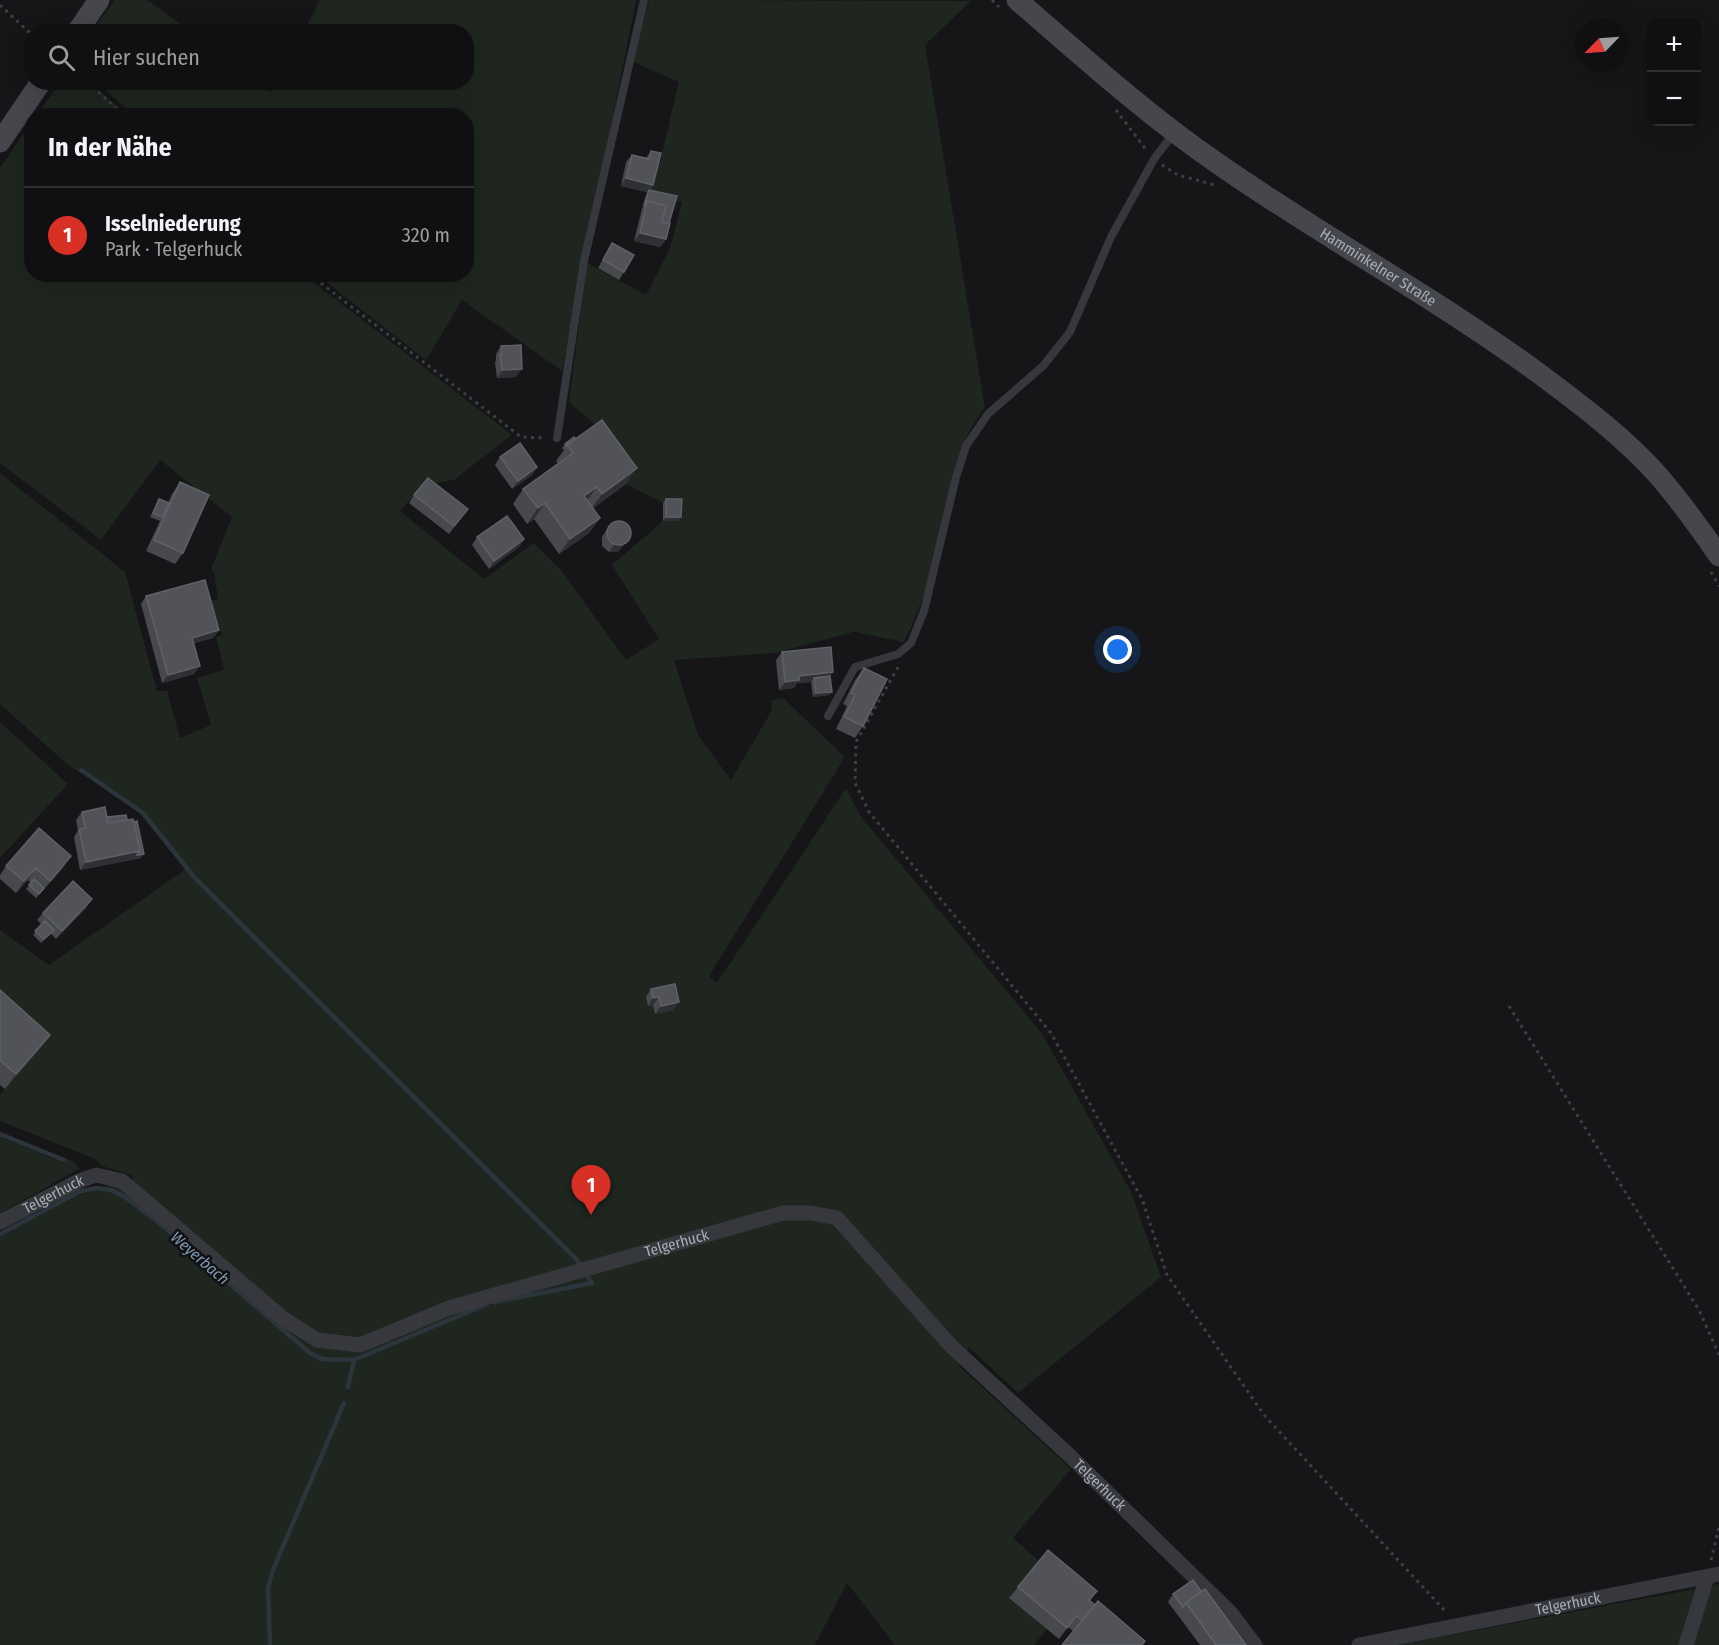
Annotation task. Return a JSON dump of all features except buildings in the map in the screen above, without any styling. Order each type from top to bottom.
[{"type":"main road","points":[[82,24],[99,0]]},
{"type":"main road","name":"Hamminkelner Straße","points":[[1009,4],[1218,164],[1494,341],[1591,413],[1654,472],[1693,517],[1715,563]]},
{"type":"main road","points":[[0,142],[36,90]]},
{"type":"street","name":"Telgerhuck","points":[[0,1222],[79,1181],[96,1175],[122,1180],[284,1319],[317,1340],[360,1345],[449,1308],[783,1213],[811,1213],[837,1218],[951,1346],[1070,1456],[1230,1612],[1254,1645]]},
{"type":"street","name":"Telgerhuck","points":[[1359,1645],[1713,1575]]},
{"type":"street","points":[[1686,1645],[1713,1575]]},
{"type":"lane","points":[[557,438],[584,261],[644,0]]},
{"type":"lane","points":[[828,716],[855,667],[898,654],[911,643],[924,612],[956,477],[966,446],[988,414],[1043,366],[1070,332],[1111,237],[1154,159],[1174,132]]},
{"type":"path","points":[[992,0],[1009,4]]},
{"type":"path","points":[[0,6],[24,28]]},
{"type":"path","points":[[96,90],[116,108]]},
{"type":"path","points":[[1114,107],[1154,159],[1178,175],[1221,188]]},
{"type":"path","points":[[319,282],[521,437],[557,438]]},
{"type":"path","points":[[1715,563],[1719,586]]},
{"type":"path","points":[[911,643],[856,742],[855,783],[869,812],[1051,1033],[1142,1199],[1167,1275],[1264,1414],[1410,1575],[1434,1597],[1458,1626]]},
{"type":"path","points":[[1509,1006],[1699,1310],[1719,1355]]},
{"type":"path","points":[[1713,1575],[1719,1527]]},
{"type":"shaded area","points":[[115,0],[147,0],[180,24],[97,24]]},
{"type":"shaded area","points":[[320,0],[636,0],[562,371],[462,300],[426,360],[326,282],[474,282],[474,108],[126,108],[105,90],[268,90],[271,92],[272,90],[474,90],[474,24],[308,24]]},
{"type":"shaded area","points":[[649,0],[971,1],[925,45],[985,408],[974,424],[957,459],[929,577],[909,631],[904,642],[857,631],[775,653],[674,660],[698,735],[731,780],[772,710],[771,700],[783,698],[845,757],[709,976],[717,983],[846,788],[861,817],[1041,1032],[1131,1192],[1161,1277],[1018,1393],[969,1347],[959,1366],[1071,1469],[1013,1538],[1040,1562],[1010,1598],[1047,1629],[1034,1645],[895,1645],[847,1583],[815,1645],[0,1645],[0,1236],[81,1194],[134,1178],[102,1166],[95,1159],[0,1121],[0,1095],[39,1050],[0,1015],[0,930],[49,965],[186,869],[133,805],[68,765],[0,704],[0,473],[125,572],[157,691],[167,691],[180,738],[211,725],[197,678],[224,670],[216,637],[222,635],[211,601],[218,599],[214,573],[211,569],[232,517],[160,460],[101,540],[0,463],[0,168],[24,133],[24,282],[313,282],[512,435],[454,480],[422,486],[400,511],[484,579],[534,543],[560,569],[626,660],[659,639],[612,565],[663,521],[678,521],[678,503],[663,503],[626,484],[599,428],[569,402],[587,263],[646,295],[670,248],[682,202],[647,194],[655,161],[660,162],[679,82],[633,62]]},
{"type":"shaded area","points":[[54,90],[99,90],[119,108],[42,108]]},
{"type":"shaded area","points":[[0,722],[68,784],[0,858]]},
{"type":"shaded area","points":[[0,1137],[64,1163],[67,1158],[81,1170],[79,1169],[0,1213]]},
{"type":"shaded area","points":[[1719,1584],[1719,1645],[1691,1645],[1708,1586]]},
{"type":"shaded area","points":[[1695,1589],[1679,1645],[1396,1645]]},
{"type":"waterway","points":[[81,770],[143,813],[194,877],[577,1260],[592,1283],[495,1302]]},
{"type":"waterway","name":"Weyerbach","points":[[0,1134],[64,1160]]},
{"type":"waterway","name":"Weyerbach","points":[[0,1234],[81,1191],[97,1188],[111,1190],[125,1197],[158,1222],[310,1353],[322,1359],[354,1360],[487,1304]]},
{"type":"waterway","name":"Weyerbach","points":[[348,1387],[354,1360]]},
{"type":"waterway","name":"Weyerbach","points":[[270,1645],[268,1588],[273,1570],[344,1403]]},
{"type":"place","name":"Isselniederung","points":[[591,1215]]}]
